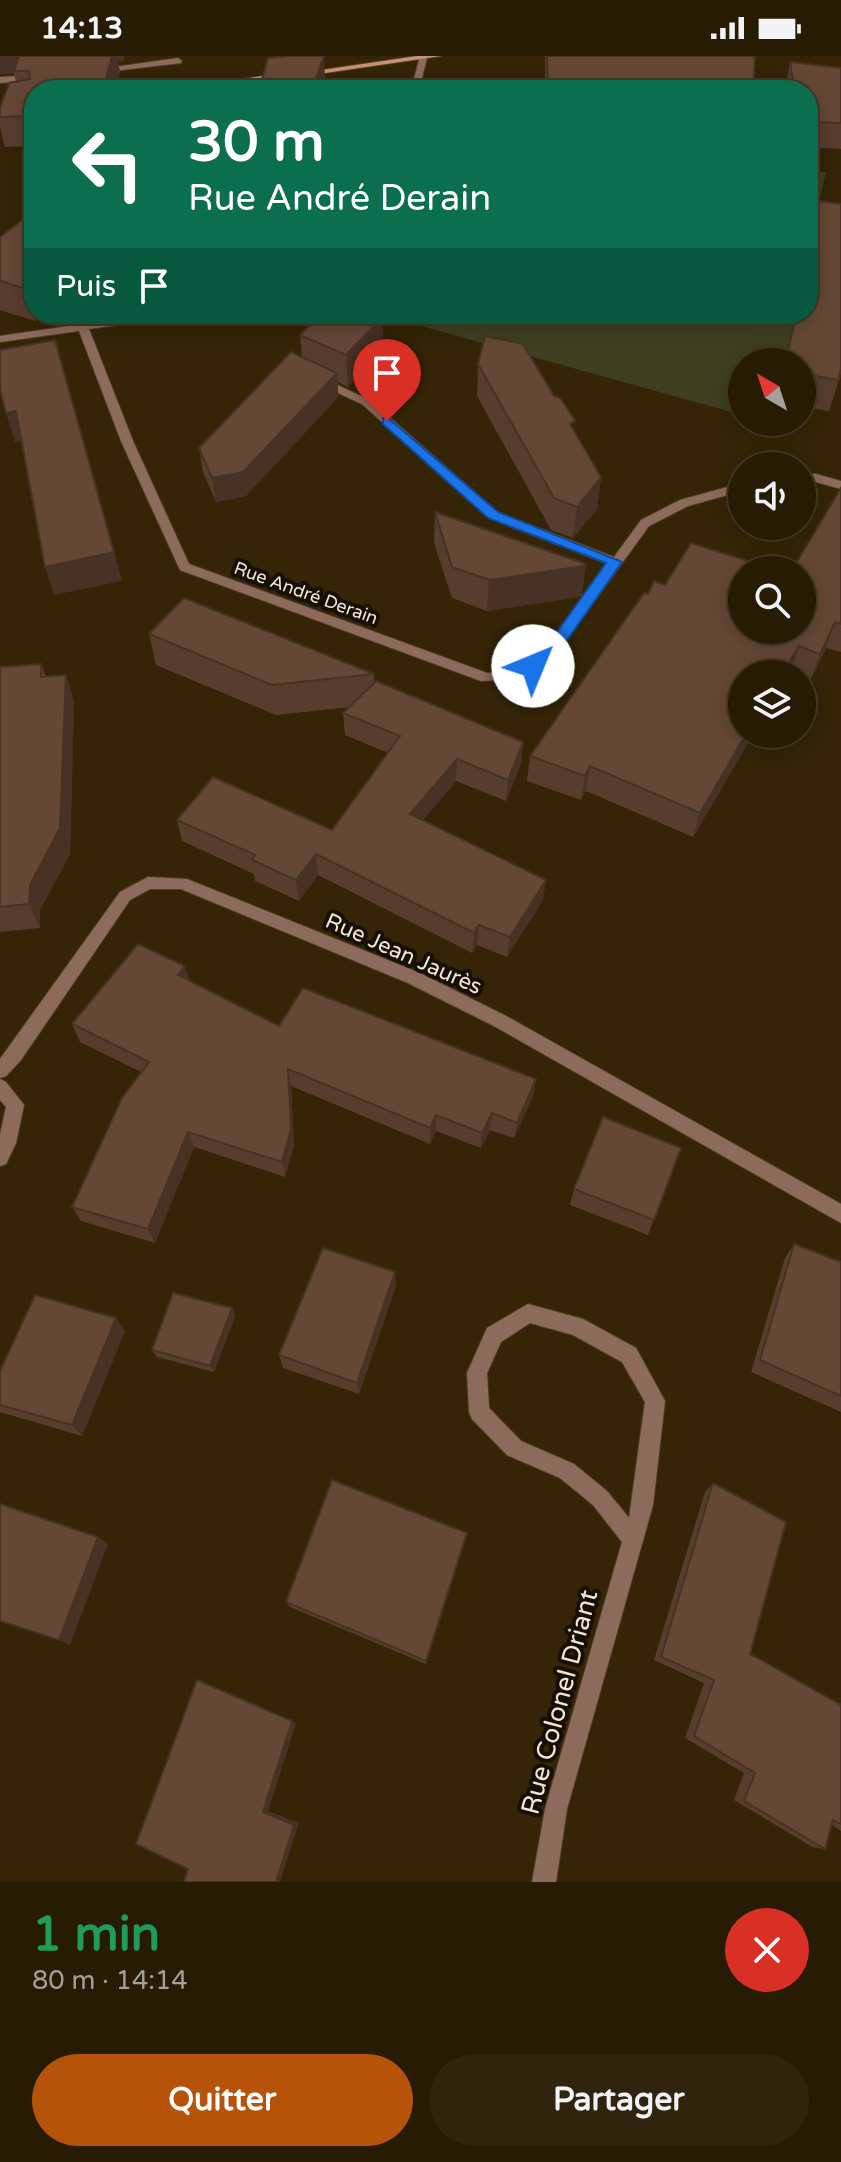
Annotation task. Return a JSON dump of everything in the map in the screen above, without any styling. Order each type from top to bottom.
[{"type":"main road","points":[[251,80],[437,56]]},
{"type":"street","points":[[418,80],[423,58]]},
{"type":"street","points":[[89,71],[178,61]]},
{"type":"street","points":[[0,80],[45,76]]},
{"type":"street","points":[[0,257],[24,238]]},
{"type":"street","points":[[0,339],[109,324]]},
{"type":"street","name":"Rue André Derain","points":[[83,328],[127,441],[184,567],[486,678],[518,676],[547,657],[645,523],[684,503],[728,491]]},
{"type":"street","points":[[300,372],[366,402],[493,515],[615,562]]},
{"type":"street","points":[[816,478],[841,485]]},
{"type":"street","name":"Rue Jean Jaurès","points":[[0,1071],[15,1055],[125,896],[148,883],[182,883],[426,984],[500,1021],[841,1214]]},
{"type":"street","points":[[0,1087],[15,1105],[7,1143],[0,1158]]},
{"type":"street","name":"Rue Colonel Driant","points":[[544,1882],[556,1809],[643,1505],[655,1401],[629,1355],[576,1326],[528,1313],[494,1335],[477,1373],[479,1412],[514,1448],[567,1471],[600,1498],[633,1539]]},
{"type":"green space","points":[[818,172],[826,172],[818,207]]},
{"type":"green space","points":[[414,324],[793,324],[788,348],[728,348],[728,411]]},
{"type":"building","points":[[19,56],[112,56],[106,80],[25,80],[30,79],[29,71],[14,71]]},
{"type":"building","points":[[324,56],[316,80],[262,80],[268,58]]},
{"type":"building","points":[[547,56],[755,56],[754,80],[548,80]]},
{"type":"building","points":[[790,62],[841,68],[841,123],[818,122],[818,80],[793,80]]},
{"type":"building","points":[[24,80],[24,116],[0,117],[9,83]]},
{"type":"building","points":[[820,201],[841,204],[839,380],[816,376],[816,348],[789,348],[794,324],[818,324]]},
{"type":"building","points":[[24,219],[24,288],[0,281],[0,237]]},
{"type":"building","points":[[311,324],[376,324],[346,355],[300,335]]},
{"type":"building","points":[[485,336],[523,344],[554,396],[560,398],[575,420],[570,424],[601,477],[577,507],[554,498],[478,364]]},
{"type":"building","points":[[55,340],[114,552],[45,567],[16,411],[6,413],[0,389],[0,350]]},
{"type":"building","points":[[291,352],[337,373],[243,472],[212,478],[199,448]]},
{"type":"building","points":[[841,488],[841,624],[835,622],[820,654],[799,646],[790,660],[728,660],[728,748],[738,748],[700,813],[590,766],[585,776],[530,756],[644,593],[648,594],[654,581],[665,585],[691,543],[732,556],[728,556],[728,644],[816,644],[816,556],[800,556],[810,540],[816,540],[816,530]]},
{"type":"building","points":[[435,512],[586,564],[489,580],[452,567]]},
{"type":"building","points":[[184,598],[374,674],[272,685],[149,634]]},
{"type":"building","points":[[41,664],[41,677],[66,675],[60,828],[30,885],[29,904],[0,907],[0,667]]},
{"type":"building","points":[[376,681],[523,742],[508,780],[457,759],[410,814],[546,880],[510,937],[479,925],[474,933],[316,854],[296,880],[252,860],[255,855],[177,820],[213,777],[332,830],[400,736],[343,713]]},
{"type":"building","points":[[138,944],[185,966],[178,975],[279,1026],[303,988],[536,1079],[517,1123],[492,1113],[482,1133],[436,1115],[430,1128],[288,1069],[291,1129],[282,1162],[188,1132],[148,1229],[72,1207],[122,1098],[149,1062],[72,1024]]},
{"type":"building","points":[[603,1117],[681,1148],[654,1220],[574,1189]]},
{"type":"building","points":[[794,1244],[841,1262],[841,1396],[760,1360]]},
{"type":"building","points":[[323,1248],[395,1272],[357,1383],[279,1355]]},
{"type":"building","points":[[173,1293],[232,1308],[210,1366],[152,1350]]},
{"type":"building","points":[[35,1295],[116,1318],[72,1425],[0,1405],[0,1371]]},
{"type":"building","points":[[332,1480],[467,1533],[426,1661],[286,1602]]},
{"type":"building","points":[[713,1483],[786,1522],[750,1654],[841,1705],[841,1824],[833,1820],[825,1849],[744,1801],[755,1773],[694,1736],[714,1680],[661,1657]]},
{"type":"building","points":[[0,1504],[98,1537],[59,1640],[0,1621]]},
{"type":"building","points":[[197,1680],[292,1721],[263,1812],[294,1825],[276,1882],[184,1882],[188,1869],[136,1844]]},
{"type":"route","points":[[387,421],[493,515],[615,562],[547,657],[533,666]]}]
